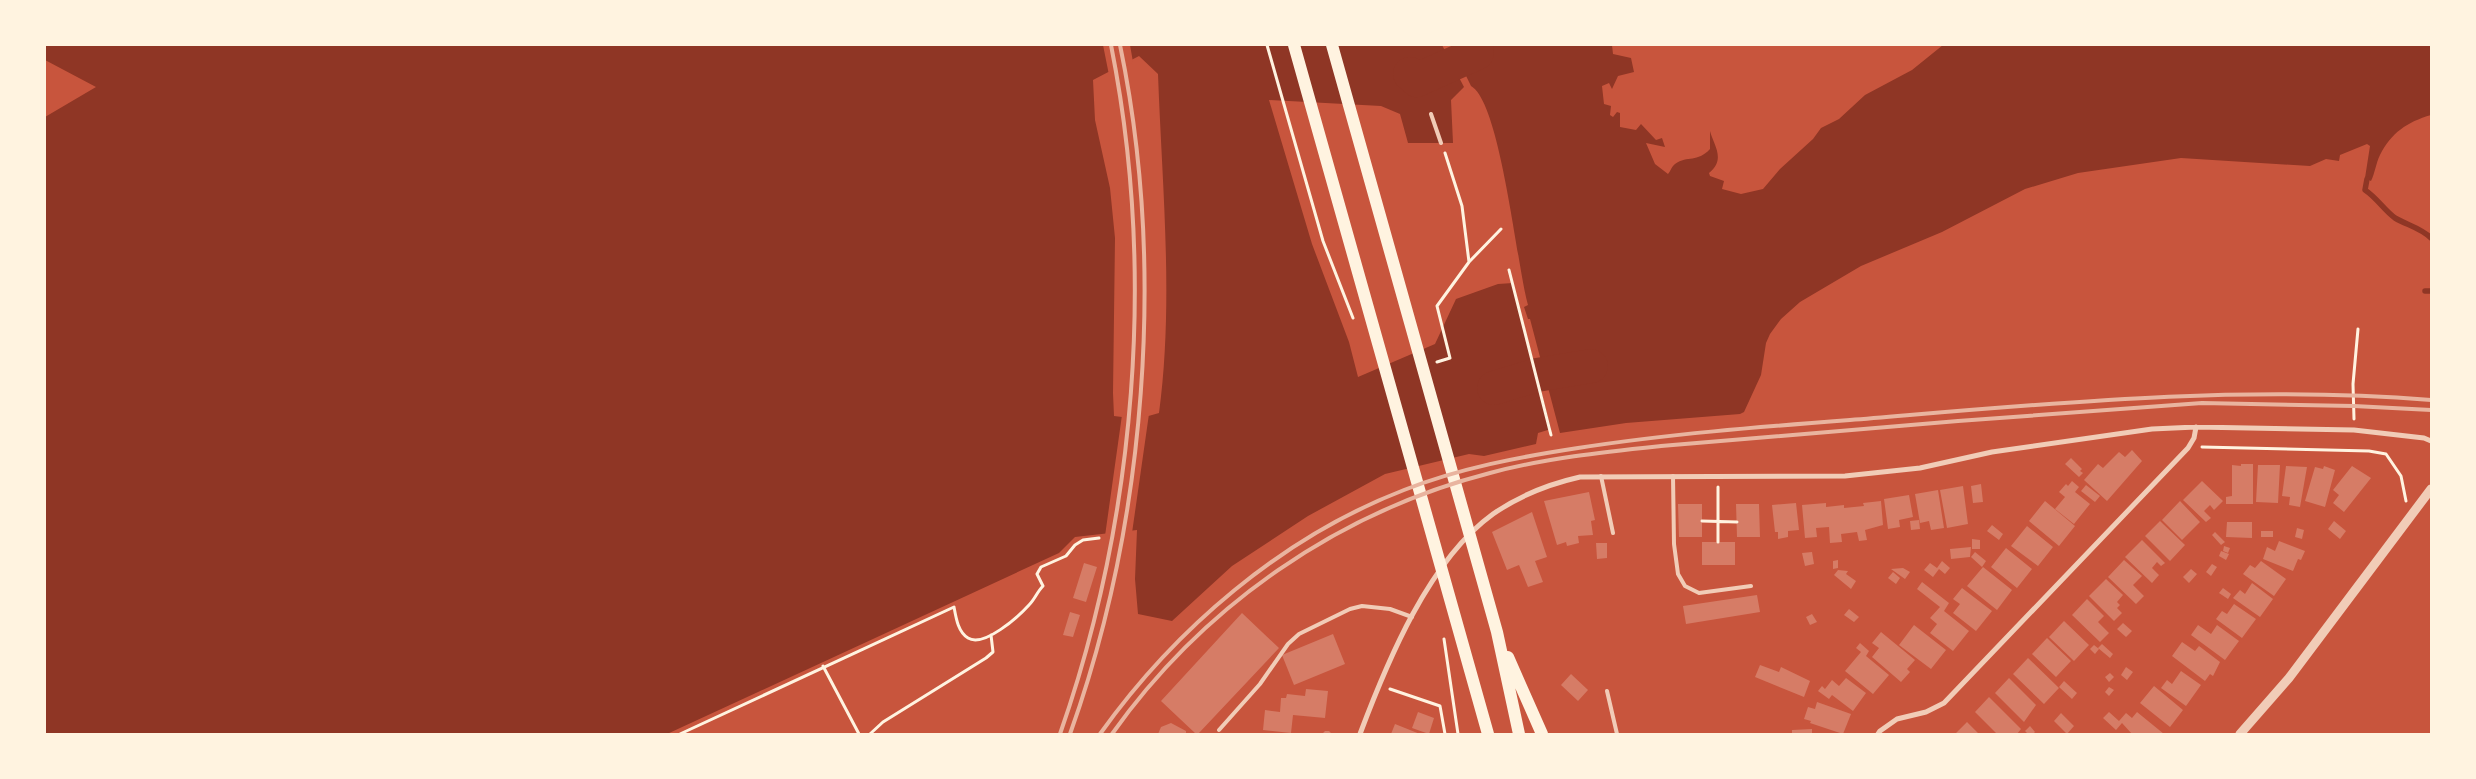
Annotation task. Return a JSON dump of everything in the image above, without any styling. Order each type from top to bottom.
[{"type":"main road","points":[[1294,45],[1488,734]]},
{"type":"main road","points":[[1332,45],[1497,632],[1519,734]]},
{"type":"main road","points":[[1497,632],[1542,734]]},
{"type":"main road","points":[[1472,676],[1479,734]]},
{"type":"street","points":[[1360,734],[1379,685],[1425,593],[1462,544],[1493,515],[1546,485],[1580,477],[1601,476],[1844,476],[1920,468],[1992,452],[2093,435],[2152,429],[2196,427],[2354,430],[2424,438],[2431,441]]},
{"type":"street","points":[[1878,734],[1898,719],[1926,712],[1944,703],[2188,448],[2194,438],[2196,427]]},
{"type":"street","points":[[2240,734],[2289,678],[2431,490]]},
{"type":"lane","points":[[1431,114],[1441,143]]},
{"type":"lane","points":[[1601,476],[1613,533]]},
{"type":"lane","points":[[1672,476],[1674,544],[1678,574],[1685,586],[1699,592],[1751,586]]},
{"type":"lane","points":[[1220,730],[1260,684],[1288,644],[1299,634],[1350,609],[1362,606],[1390,609],[1412,616]]},
{"type":"lane","points":[[1607,691],[1617,734]]},
{"type":"path","points":[[1267,45],[1323,241],[1354,322]]},
{"type":"path","points":[[1441,143],[1462,206],[1469,262],[1500,229]]},
{"type":"path","points":[[1510,270],[1551,435]]},
{"type":"path","points":[[2354,417],[2353,384],[2358,329]]},
{"type":"path","points":[[2188,448],[2209,446],[2368,450],[2386,454],[2401,476],[2406,502],[2414,514]]},
{"type":"path","points":[[1718,476],[1718,542]]},
{"type":"path","points":[[1702,521],[1737,522]]},
{"type":"path","points":[[680,734],[823,666],[954,607],[958,626],[968,638],[978,640],[991,634],[1016,618],[1032,602],[1036,592],[1043,586],[1037,574],[1041,566],[1066,556],[1075,545],[1083,540],[1099,538]]},
{"type":"path","points":[[870,734],[883,722],[986,658],[993,652],[991,634]]},
{"type":"path","points":[[1443,638],[1458,734]]},
{"type":"path","points":[[823,666],[859,734]]},
{"type":"path","points":[[1379,685],[1440,706],[1445,734]]},
{"type":"shaded area","points":[[45,45],[1442,45],[1464,87],[1451,100],[1453,143],[1408,143],[1400,114],[1381,106],[1269,100],[1312,244],[1349,342],[1358,377],[1435,344],[1456,299],[1498,284],[1513,283],[1551,429],[1538,433],[1536,444],[1484,456],[1469,454],[1385,474],[1308,516],[1232,566],[1172,621],[1138,614],[1135,579],[1137,530],[1075,537],[1059,553],[667,734],[45,734],[45,117],[96,87],[45,60]],"holes":[[[1139,56],[1158,74],[1166,244],[1166,329],[1159,413],[1138,419],[1114,416],[1115,238],[1110,188],[1095,120],[1093,80]]]},
{"type":"shaded area","points":[[1451,45],[1612,45],[1613,54],[1631,58],[1634,72],[1618,76],[1612,89],[1609,83],[1602,86],[1604,104],[1611,106],[1610,115],[1613,117],[1617,112],[1620,113],[1620,127],[1636,130],[1641,124],[1656,140],[1662,138],[1665,147],[1646,143],[1655,164],[1668,174],[1673,166],[1680,161],[1697,158],[1710,149],[1710,131],[1718,158],[1714,168],[1709,173],[1710,176],[1724,181],[1722,189],[1741,194],[1763,189],[1780,169],[1813,139],[1821,128],[1839,119],[1865,95],[1912,70],[1943,45],[2431,45],[2431,115],[2407,125],[2389,140],[2380,155],[2371,181],[2365,178],[2370,146],[2367,144],[2340,155],[2339,161],[2326,159],[2310,166],[2181,158],[2078,173],[2025,189],[1942,232],[1861,266],[1800,302],[1781,319],[1770,334],[1766,343],[1761,375],[1744,412],[1740,414],[1626,423],[1560,433],[1530,319],[1528,319],[1524,307],[1528,305],[1507,188],[1491,122],[1482,99],[1471,86]]},
{"type":"pier","points":[[1103,45],[1130,45],[1133,62],[1109,75]]},
{"type":"pier","points":[[1149,414],[1132,533],[1105,536],[1122,415],[1137,417]]},
{"type":"building","points":[[2132,450],[2142,461],[2107,501],[2084,480],[2098,464],[2103,468],[2119,452],[2125,457]]},
{"type":"building","points":[[2071,458],[2082,469],[2080,471],[2083,473],[2079,477],[2065,464]]},
{"type":"building","points":[[2241,464],[2253,464],[2253,504],[2226,504],[2226,497],[2232,496],[2232,465],[2241,466]]},
{"type":"building","points":[[2258,465],[2280,465],[2278,503],[2256,502]]},
{"type":"building","points":[[2286,466],[2307,467],[2300,507],[2289,505],[2290,497],[2282,496]]},
{"type":"building","points":[[2324,466],[2335,470],[2325,507],[2305,501],[2315,467],[2323,469]]},
{"type":"building","points":[[2352,466],[2371,478],[2344,512],[2333,503],[2339,495],[2333,490]]},
{"type":"building","points":[[2072,481],[2079,487],[2075,492],[2090,504],[2074,524],[2055,509],[2065,497],[2059,492],[2066,484],[2068,486]]},
{"type":"building","points":[[2202,481],[2223,501],[2214,510],[2210,505],[2204,511],[2211,518],[2206,522],[2183,500]]},
{"type":"building","points":[[1981,484],[1983,502],[1973,503],[1971,486]]},
{"type":"building","points":[[2086,485],[2100,496],[2095,502],[2081,491]]},
{"type":"building","points":[[1963,486],[1968,524],[1947,528],[1940,490]]},
{"type":"building","points":[[1938,490],[1944,528],[1931,530],[1929,521],[1920,523],[1915,494]]},
{"type":"building","points":[[1589,492],[1595,520],[1591,521],[1593,535],[1578,536],[1579,543],[1567,546],[1566,542],[1557,545],[1544,501]]},
{"type":"building","points":[[1909,495],[1913,517],[1899,520],[1900,527],[1888,529],[1884,499]]},
{"type":"building","points":[[1881,501],[1883,525],[1865,530],[1867,540],[1859,541],[1857,532],[1841,534],[1842,542],[1830,543],[1829,527],[1816,528],[1817,537],[1805,538],[1802,505],[1826,503],[1826,507],[1844,505],[1844,508],[1864,506],[1863,503]]},
{"type":"building","points":[[2045,501],[2075,526],[2059,546],[2029,521]]},
{"type":"building","points":[[2180,501],[2200,522],[2182,540],[2162,520]]},
{"type":"building","points":[[1796,503],[1799,530],[1788,531],[1788,537],[1778,539],[1778,532],[1775,532],[1772,505]]},
{"type":"building","points":[[1678,504],[1702,504],[1702,537],[1679,537]]},
{"type":"building","points":[[1736,504],[1759,504],[1760,537],[1737,537]]},
{"type":"building","points":[[1532,512],[1547,557],[1535,561],[1543,582],[1528,587],[1519,565],[1507,570],[1492,532]]},
{"type":"building","points":[[1919,520],[1920,529],[1911,530],[1910,521]]},
{"type":"building","points":[[2160,521],[2185,545],[2170,561],[2145,536]]},
{"type":"building","points":[[2334,521],[2346,531],[2340,539],[2328,529]]},
{"type":"building","points":[[2227,522],[2252,522],[2252,538],[2226,537]]},
{"type":"building","points":[[1992,525],[2003,534],[1999,540],[1987,531]]},
{"type":"building","points":[[2027,526],[2053,547],[2038,566],[2011,546]]},
{"type":"building","points":[[2297,528],[2304,530],[2302,539],[2295,537]]},
{"type":"building","points":[[2261,531],[2273,531],[2273,537],[2261,537]]},
{"type":"building","points":[[2215,532],[2225,542],[2221,545],[2212,535]]},
{"type":"building","points":[[1972,539],[1980,540],[1980,549],[1972,549]]},
{"type":"building","points":[[2142,540],[2165,563],[2161,566],[2157,562],[2152,568],[2159,575],[2152,583],[2125,557]]},
{"type":"building","points":[[2279,541],[2305,551],[2301,560],[2298,559],[2293,571],[2263,559],[2267,547],[2275,551]]},
{"type":"building","points":[[1702,542],[1735,542],[1735,565],[1702,565]]},
{"type":"building","points":[[1596,543],[1607,543],[1607,558],[1597,559]]},
{"type":"building","points":[[2224,546],[2230,548],[2228,553],[2223,551]]},
{"type":"building","points":[[1971,547],[1970,557],[1951,559],[1950,549]]},
{"type":"building","points":[[2006,548],[2032,569],[2017,588],[1991,567]]},
{"type":"building","points":[[2221,551],[2229,554],[2226,560],[2219,556]]},
{"type":"building","points":[[1812,552],[1814,564],[1805,566],[1802,553]]},
{"type":"building","points":[[1975,552],[1986,561],[1982,567],[1971,557]]},
{"type":"building","points":[[1838,560],[1838,568],[1833,569],[1833,561]]},
{"type":"building","points":[[2124,560],[2142,576],[2133,585],[2144,596],[2136,604],[2108,577]]},
{"type":"building","points":[[1942,561],[1950,568],[1945,574],[1939,569],[1933,577],[1924,570],[1930,563],[1937,568]]},
{"type":"building","points":[[2261,561],[2286,579],[2274,596],[2243,574],[2250,565],[2255,568]]},
{"type":"building","points":[[1084,563],[1097,567],[1086,602],[1073,598]]},
{"type":"building","points":[[2212,564],[2217,567],[2211,576],[2206,572]]},
{"type":"building","points":[[1983,567],[2012,590],[1997,610],[1967,586]]},
{"type":"building","points":[[1903,568],[1910,572],[1905,579],[1891,569]]},
{"type":"building","points":[[2191,569],[2197,574],[2189,583],[2183,577]]},
{"type":"building","points":[[1838,570],[1848,571],[1846,574],[1856,581],[1851,589],[1834,575]]},
{"type":"building","points":[[1893,572],[1900,578],[1896,584],[1888,578]]},
{"type":"building","points":[[2106,579],[2123,595],[2117,602],[2120,605],[2117,608],[2122,613],[2114,621],[2089,596]]},
{"type":"building","points":[[1922,582],[1949,603],[1944,611],[1969,631],[1953,651],[1930,633],[1937,624],[1930,618],[1940,607],[1917,589]]},
{"type":"building","points":[[2252,583],[2273,599],[2260,617],[2233,598],[2240,590],[2245,594]]},
{"type":"building","points":[[1962,588],[1992,611],[1976,631],[1953,613],[1960,604],[1953,599]]},
{"type":"building","points":[[2223,588],[2231,594],[2228,599],[2219,593]]},
{"type":"building","points":[[1757,595],[1760,612],[1686,624],[1683,606]]},
{"type":"building","points":[[2087,599],[2104,616],[2098,622],[2109,633],[2100,642],[2072,615]]},
{"type":"building","points":[[2234,604],[2256,619],[2242,638],[2216,619],[2222,611],[2227,614]]},
{"type":"building","points":[[1849,609],[1859,617],[1854,622],[1844,615]]},
{"type":"building","points":[[1070,612],[1080,615],[1073,637],[1063,635]]},
{"type":"building","points":[[1242,613],[1279,648],[1196,734],[1161,701]]},
{"type":"building","points":[[1812,614],[1817,622],[1810,625],[1806,617]]},
{"type":"building","points":[[2064,621],[2089,645],[2074,661],[2049,637]]},
{"type":"building","points":[[2123,623],[2132,631],[2126,637],[2117,629]]},
{"type":"building","points":[[1914,625],[1946,650],[1931,669],[1899,645]]},
{"type":"building","points":[[2198,625],[2211,634],[2217,625],[2239,641],[2225,660],[2191,635]]},
{"type":"building","points":[[1881,632],[1915,660],[1907,669],[1910,672],[1901,682],[1872,657],[1879,648],[1872,643]]},
{"type":"building","points":[[1333,634],[1345,664],[1294,685],[1282,655]]},
{"type":"building","points":[[2047,638],[2071,661],[2056,677],[2032,654]]},
{"type":"building","points":[[2182,642],[2195,651],[2199,646],[2220,662],[2213,676],[2210,674],[2205,681],[2172,656]]},
{"type":"building","points":[[1860,643],[1869,651],[1866,656],[1889,675],[1873,694],[1845,671],[1861,652],[1856,648]]},
{"type":"building","points":[[2102,644],[2113,654],[2110,658],[2098,648]]},
{"type":"building","points":[[2094,645],[2099,649],[2095,654],[2090,649]]},
{"type":"building","points":[[2028,658],[2059,688],[2044,704],[2013,674]]},
{"type":"building","points":[[1760,665],[1779,672],[1781,667],[1810,681],[1804,697],[1755,677]]},
{"type":"building","points":[[2126,667],[2133,672],[2127,680],[2121,675]]},
{"type":"building","points":[[2181,671],[2201,685],[2186,706],[2161,688],[2167,680],[2172,684]]},
{"type":"building","points":[[2110,673],[2114,677],[2109,682],[2105,677]]},
{"type":"building","points":[[1571,674],[1588,690],[1578,701],[1561,685]]},
{"type":"building","points":[[1846,678],[1866,693],[1853,711],[1832,695],[1829,699],[1818,691],[1822,686],[1825,689],[1832,680],[1839,686]]},
{"type":"building","points":[[2009,678],[2036,705],[2024,722],[1995,693]]},
{"type":"building","points":[[2064,681],[2077,693],[2072,699],[2059,687]]},
{"type":"building","points":[[2154,686],[2183,710],[2170,727],[2140,703]]},
{"type":"building","points":[[2109,687],[2114,690],[2109,696],[2105,692]]},
{"type":"building","points":[[1306,689],[1328,691],[1325,718],[1293,715],[1291,733],[1263,730],[1265,710],[1280,712],[1281,698],[1286,698],[1287,694],[1305,696]]},
{"type":"building","points":[[1989,697],[2021,729],[2017,734],[1997,734],[1975,712]]},
{"type":"building","points":[[1817,702],[1851,714],[1843,734],[1810,723],[1811,721],[1804,719],[1808,707],[1815,709]]},
{"type":"building","points":[[1418,712],[1434,718],[1429,734],[1412,728]]},
{"type":"building","points":[[2109,712],[2119,721],[2126,713],[2132,718],[2137,712],[2164,734],[2132,734],[2122,723],[2116,730],[2103,718]]},
{"type":"building","points":[[2061,713],[2074,726],[2067,734],[2054,721]]},
{"type":"building","points":[[1967,722],[1979,734],[1955,734]]},
{"type":"building","points":[[1171,723],[1186,731],[1186,734],[1158,734],[1161,727]]},
{"type":"building","points":[[1395,724],[1420,734],[1391,734]]},
{"type":"building","points":[[2030,726],[2035,732],[2033,734],[2028,734],[2025,731]]},
{"type":"building","points":[[1812,729],[1812,734],[1792,734],[1792,730]]},
{"type":"building","points":[[1325,731],[1329,731],[1332,734],[1322,734]]},
{"type":"waterway","points":[[1410,74],[1417,80],[1477,53],[1476,45]]},
{"type":"waterway","points":[[2367,179],[2365,190],[2391,215],[2431,238]]},
{"type":"waterway","points":[[2425,291],[2431,291]]},
{"type":"waterway","points":[[1494,388],[1537,375],[1591,366]]},
{"type":"railway","points":[[1060,734],[1086,651],[1106,567],[1121,480],[1131,393],[1135,305],[1133,217],[1125,131],[1111,45]]},
{"type":"railway","points":[[1070,734],[1096,653],[1116,568],[1131,481],[1141,393],[1144,304],[1142,216],[1134,129],[1120,45]]},
{"type":"railway","points":[[1100,734],[1162,658],[1234,590],[1274,560],[1316,533],[1359,510],[1425,482],[1468,469],[1556,451],[1680,435],[2067,402],[2213,395],[2286,394],[2431,400]]},
{"type":"railway","points":[[1112,734],[1148,688],[1188,645],[1232,605],[1278,570],[1328,539],[1380,512],[1434,490],[1490,473],[1532,463],[1575,456],[1661,446],[2202,403],[2354,406],[2431,410]]}]
